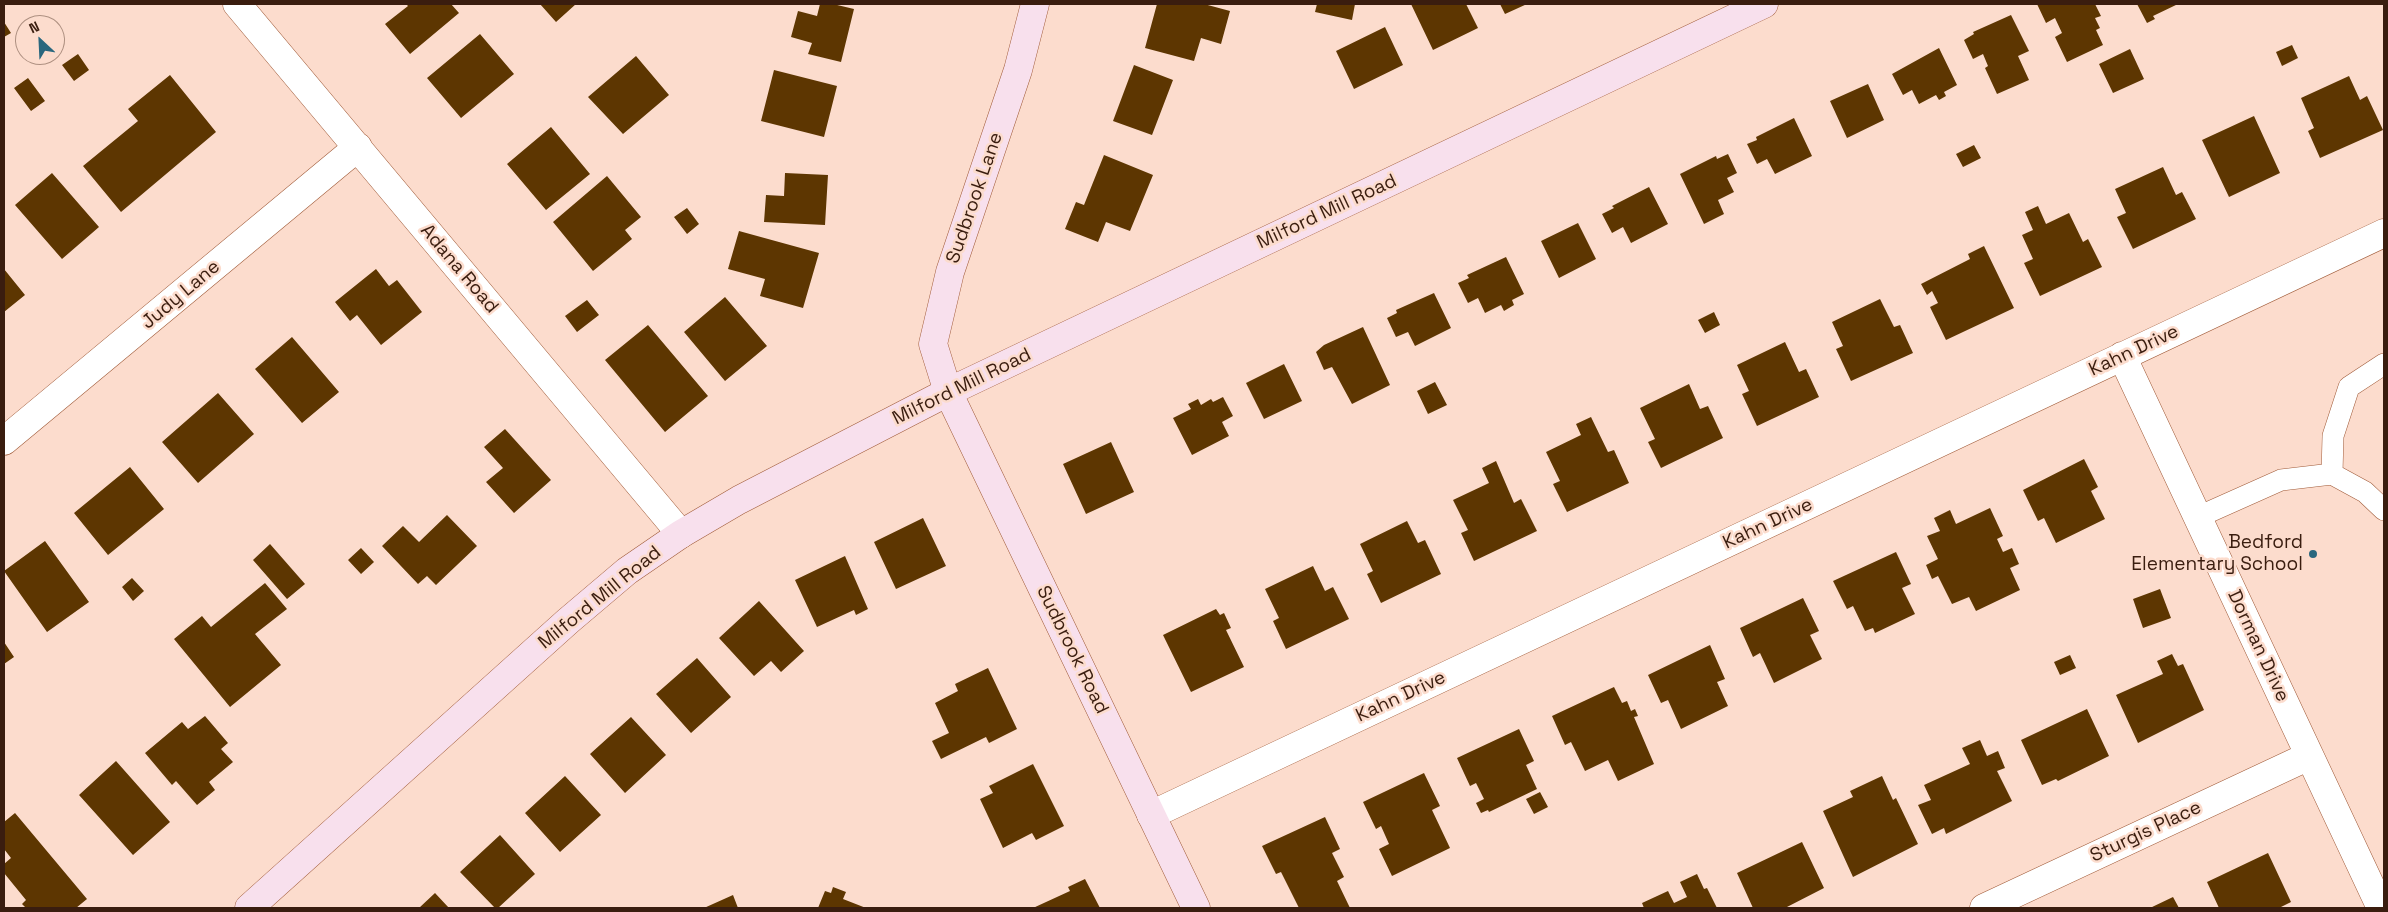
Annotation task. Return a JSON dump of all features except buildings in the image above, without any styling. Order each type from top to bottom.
[{"type":"main road","name":"Sudbrook Lane","points":[[948,392],[932,344],[950,272],[1018,70],[1035,4]]},
{"type":"main road","name":"Milford Mill Road","points":[[249,908],[568,621],[627,571],[681,534],[764,486],[948,392],[1764,4]]},
{"type":"main road","name":"Sudbrook Road","points":[[948,392],[1196,908]]},
{"type":"street","name":"Adana Road","points":[[237,4],[681,534]]},
{"type":"street","name":"Judy Lane","points":[[4,441],[358,147]]},
{"type":"street","name":"Kahn Drive","points":[[1151,815],[2384,233]]},
{"type":"street","name":"Dorman Drive","points":[[2122,356],[2381,908]]},
{"type":"street","name":"Sturgis Place","points":[[1984,908],[2309,756]]},
{"type":"lane","points":[[2332,474],[2333,436],[2349,387],[2384,364]]},
{"type":"lane","points":[[2198,517],[2281,480],[2332,474],[2365,492],[2384,510]]},
{"type":"place","name":"Bedford Elementary School","points":[[2313,554]]}]
